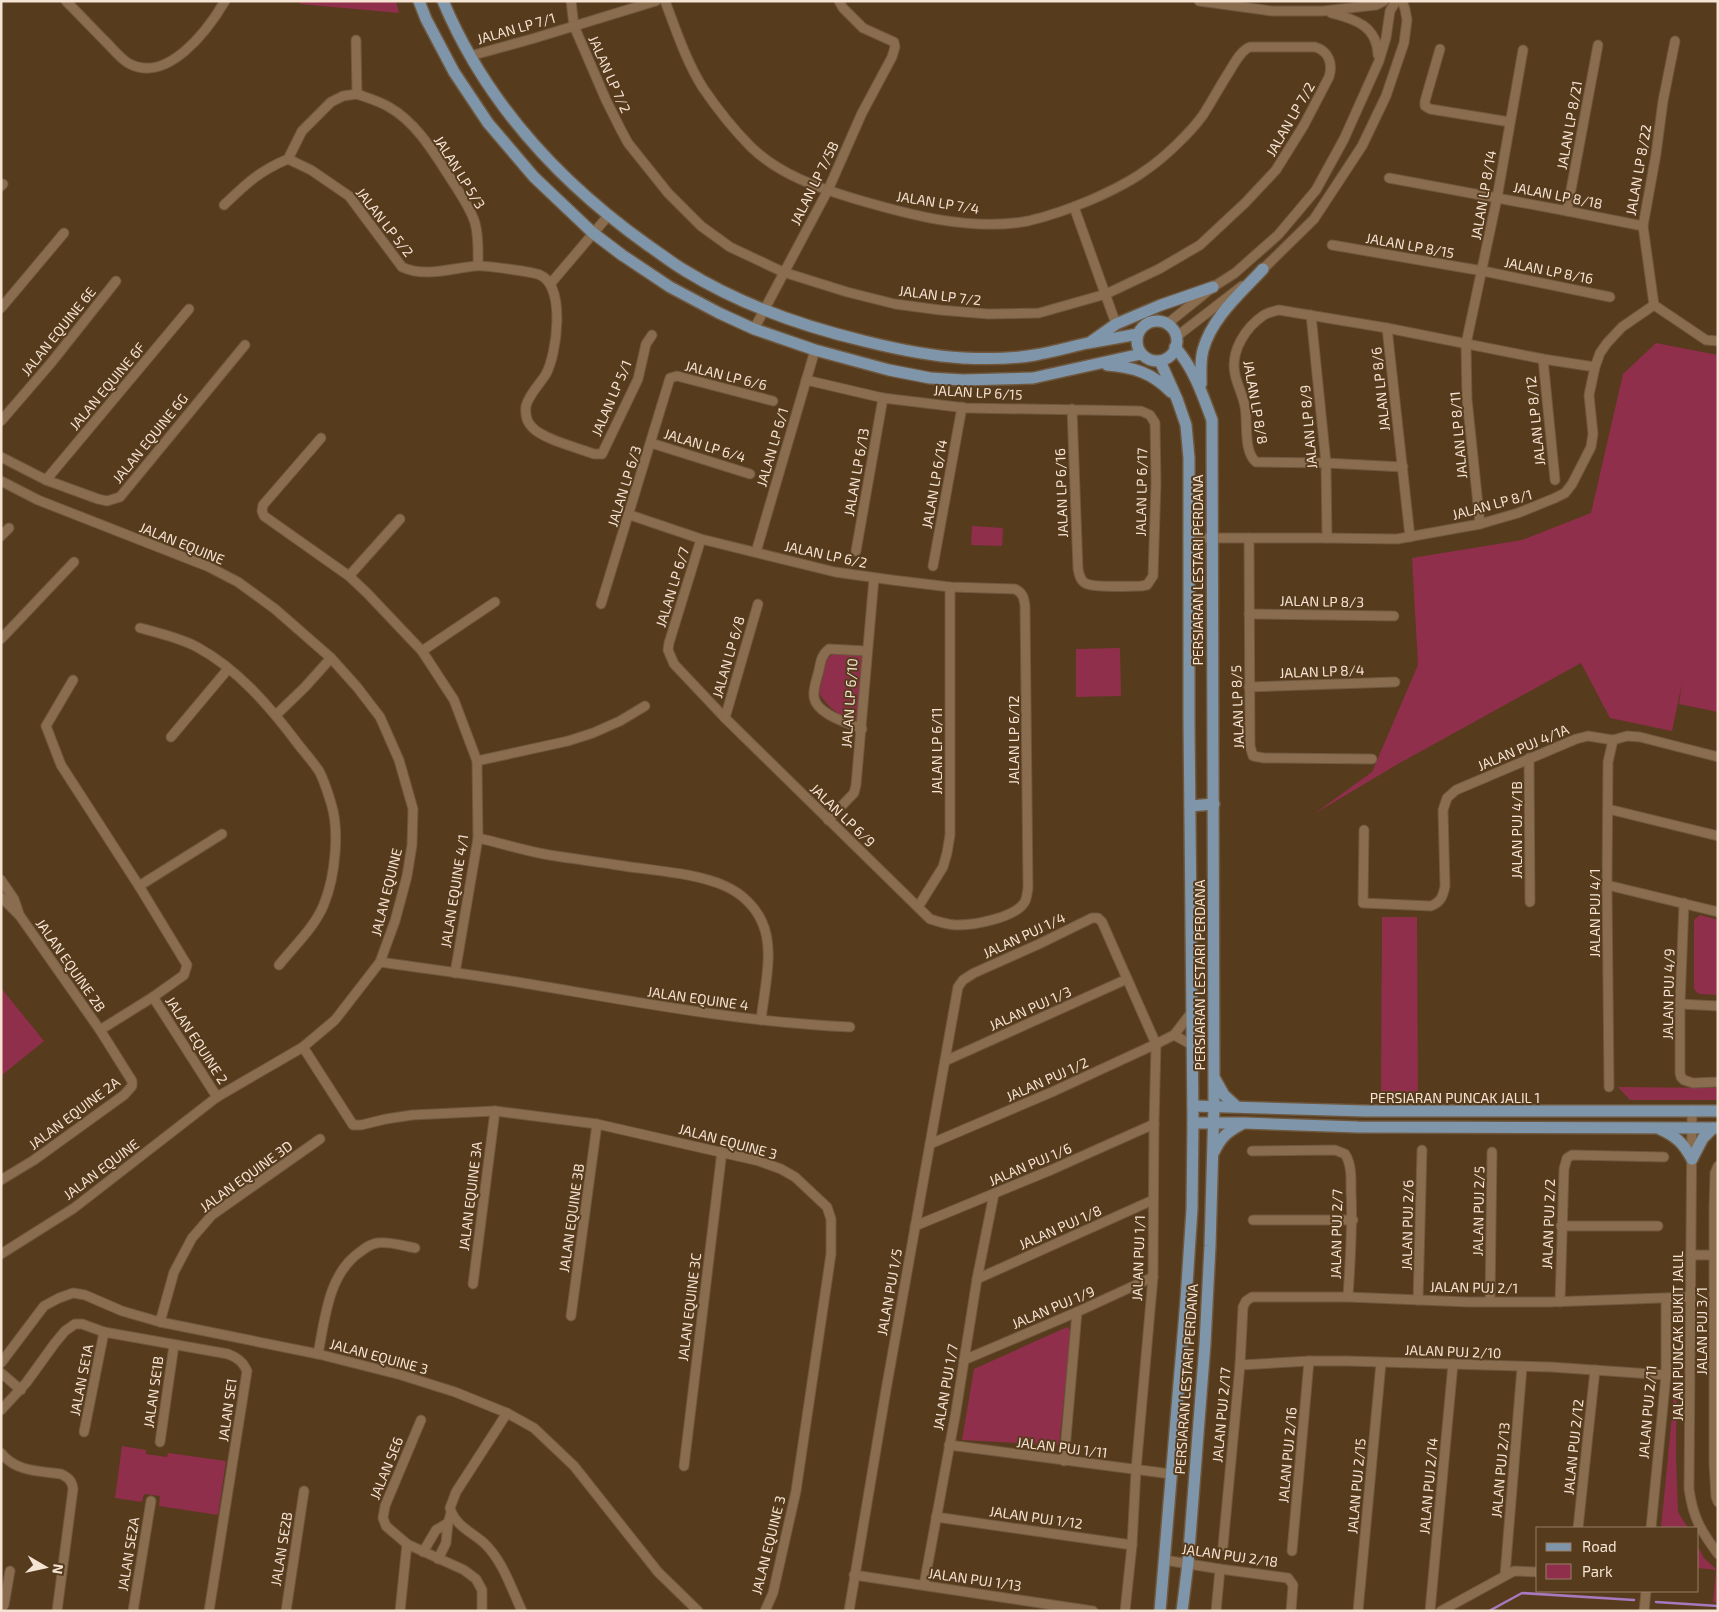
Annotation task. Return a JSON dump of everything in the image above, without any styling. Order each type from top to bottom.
[{"type":"main road","points":[[419,1],[426,19],[454,72],[488,123],[534,177],[593,232],[622,255],[670,287],[719,313],[754,329],[815,350],[889,370],[930,378],[963,380],[1033,378],[1142,354]]},
{"type":"main road","points":[[443,1],[470,56],[507,111],[541,154],[608,216],[684,270],[726,292],[764,310],[826,332],[893,348],[939,355],[984,358],[1033,356],[1138,334]]},
{"type":"main road","points":[[1201,388],[1200,369],[1203,350],[1209,334],[1224,310],[1263,269]]},
{"type":"main road","points":[[1089,343],[1116,324],[1161,305],[1213,287]]},
{"type":"main road","points":[[1159,321],[1167,324],[1173,329],[1176,342],[1170,356],[1160,361],[1150,360],[1142,354],[1137,345],[1138,334],[1142,327],[1150,322],[1159,321]]},
{"type":"main road","name":"PERSIARAN LESTARI PERDANA","points":[[1176,342],[1201,388],[1212,420],[1214,804],[1214,1106],[1210,1246],[1205,1344],[1188,1563],[1182,1611]]},
{"type":"main road","name":"PERSIARAN LESTARI PERDANA","points":[[1160,361],[1178,398],[1186,425],[1188,458],[1193,1106],[1192,1209],[1160,1611]]},
{"type":"main road","points":[[1098,364],[1123,366],[1140,370],[1160,381],[1178,398]]},
{"type":"main road","points":[[1190,806],[1214,804]]},
{"type":"main road","points":[[1214,1078],[1224,1095],[1236,1106]]},
{"type":"main road","name":"PERSIARAN PUNCAK JALIL 1","points":[[1193,1106],[1384,1112],[1718,1110]]},
{"type":"main road","points":[[1193,1123],[1368,1128],[1715,1128]]},
{"type":"main road","points":[[1212,1158],[1219,1140],[1229,1131],[1244,1123]]},
{"type":"main road","points":[[1659,1128],[1684,1144],[1692,1159]]},
{"type":"main road","points":[[1692,1159],[1703,1138],[1715,1128]]},
{"type":"street","points":[[66,1],[128,63],[146,68],[154,68],[167,63],[184,52],[217,16],[225,1]]},
{"type":"street","name":"JALAN LP 7/2","points":[[572,1],[574,26],[606,100],[628,143],[668,193],[701,226],[730,247],[783,272],[847,292],[895,304],[988,314],[1039,314],[1106,294],[1158,269],[1200,245],[1276,170],[1330,77],[1331,65],[1325,51]]},
{"type":"street","name":"JALAN LP 7/1","points":[[470,56],[656,1]]},
{"type":"street","name":"JALAN LP 7/4","points":[[665,1],[686,55],[700,81],[752,148],[798,179],[828,190],[897,211],[955,222],[992,224],[1028,221],[1074,207],[1113,190],[1146,170],[1174,146],[1203,114],[1245,49],[1250,47],[1298,46],[1316,47],[1325,51]]},
{"type":"street","name":"JALAN LP 7/5B","points":[[754,329],[828,190],[862,113],[896,47],[894,42],[863,28],[843,8],[839,1]]},
{"type":"street","points":[[1199,1],[1272,11],[1323,11],[1376,5],[1384,1]]},
{"type":"street","points":[[1167,324],[1213,287],[1235,273],[1278,235],[1316,190],[1344,139],[1378,61],[1386,38],[1390,11],[1396,1]]},
{"type":"street","points":[[1176,342],[1263,269],[1314,219],[1362,146],[1386,96],[1404,43],[1407,20],[1402,1]]},
{"type":"street","points":[[1323,11],[1352,19],[1366,28],[1375,38],[1378,48],[1378,61]]},
{"type":"street","points":[[224,205],[252,178],[269,167],[288,159],[302,131],[331,102],[343,96],[357,94],[356,40]]},
{"type":"street","name":"JALAN LP 8/22","points":[[1654,305],[1643,226],[1663,101],[1675,41]]},
{"type":"street","name":"JALAN LP 8/21","points":[[1567,210],[1598,45]]},
{"type":"street","points":[[1440,49],[1425,101],[1427,108],[1510,122]]},
{"type":"street","name":"JALAN LP 8/14","points":[[1466,344],[1483,271],[1523,50]]},
{"type":"street","name":"JALAN LP 5/3","points":[[357,94],[388,106],[404,118],[428,143],[458,189],[475,222],[478,242],[478,265]]},
{"type":"street","name":"JALAN LP 5/2","points":[[288,159],[311,170],[350,196],[402,267],[410,271],[438,272],[478,265]]},
{"type":"street","name":"JALAN LP 8/18","points":[[1389,178],[1567,210],[1643,226]]},
{"type":"street","points":[[1074,207],[1116,324]]},
{"type":"street","points":[[478,265],[540,275],[551,283],[608,216]]},
{"type":"street","points":[[1,308],[64,233]]},
{"type":"street","name":"JALAN LP 8/15","points":[[1332,246],[1483,271]]},
{"type":"street","name":"JALAN LP 8/16","points":[[1483,271],[1610,297]]},
{"type":"street","name":"JALAN EQUINE 6E","points":[[1,421],[51,363],[116,281]]},
{"type":"street","name":"JALAN LP 5/1","points":[[551,283],[556,299],[557,318],[554,348],[547,373],[526,405],[526,416],[531,426],[540,434],[594,454],[602,454],[638,379],[646,344],[652,334]]},
{"type":"street","points":[[1654,305],[1706,340],[1718,341]]},
{"type":"street","name":"JALAN LP 8/1","points":[[1188,538],[1397,539],[1480,524],[1518,513],[1565,493],[1572,484],[1591,447],[1593,434],[1590,395],[1595,367],[1600,353],[1616,333],[1654,305]]},
{"type":"street","name":"JALAN EQUINE 6F","points":[[46,480],[189,309]]},
{"type":"street","name":"JALAN LP 8/8","points":[[1326,463],[1258,463],[1254,461],[1247,438],[1245,406],[1234,373],[1233,360],[1236,349],[1242,338],[1255,324],[1265,315],[1279,310],[1387,328]]},
{"type":"street","name":"JALAN LP 8/9","points":[[1311,315],[1326,463],[1327,538]]},
{"type":"street","name":"JALAN LP 8/6","points":[[1410,537],[1387,328],[1543,359],[1595,367]]},
{"type":"street","name":"JALAN LP 8/11","points":[[1466,344],[1467,399],[1480,524]]},
{"type":"street","name":"JALAN EQUINE 6G","points":[[1,457],[46,480],[98,499],[107,501],[120,497],[245,345]]},
{"type":"street","name":"JALAN LP 6/1","points":[[756,552],[815,350]]},
{"type":"street","name":"JALAN LP 8/12","points":[[1543,359],[1556,480]]},
{"type":"street","name":"JALAN LP 6/6","points":[[673,376],[681,376],[773,401]]},
{"type":"street","name":"JALAN LP 6/3","points":[[601,604],[630,515],[669,382],[673,376]]},
{"type":"street","name":"JALAN LP 6/15","points":[[806,380],[883,398],[962,408],[1141,411],[1150,415]]},
{"type":"street","name":"JALAN LP 6/13","points":[[856,551],[883,398]]},
{"type":"street","name":"JALAN LP 6/14","points":[[933,566],[962,408]]},
{"type":"street","name":"JALAN LP 6/16","points":[[1072,409],[1079,576],[1086,584],[1090,585],[1141,586],[1147,585],[1151,581],[1154,571]]},
{"type":"street","name":"JALAN LP 6/17","points":[[1150,415],[1155,423],[1154,571]]},
{"type":"street","name":"JALAN EQUINE 4/1","points":[[321,438],[263,505],[262,511],[264,516],[349,576],[422,651],[454,700],[477,761],[478,838],[455,973]]},
{"type":"street","name":"JALAN LP 6/4","points":[[651,443],[750,474]]},
{"type":"street","points":[[1326,463],[1403,467]]},
{"type":"street","name":"JALAN EQUINE","points":[[1,481],[38,500],[224,574],[275,609],[331,658],[380,717],[399,760],[413,809],[412,845],[407,876],[395,921],[380,962],[335,1020],[303,1047],[217,1098],[74,1208],[1,1254]]},
{"type":"street","name":"JALAN LP 6/2","points":[[630,515],[701,539],[835,572],[950,587],[1015,589],[1021,592]]},
{"type":"street","points":[[349,576],[400,519]]},
{"type":"street","points":[[1,536],[9,528]]},
{"type":"street","name":"JALAN LP 8/5","points":[[1249,538],[1250,746],[1253,756],[1264,758],[1372,759]]},
{"type":"street","name":"JALAN LP 6/7","points":[[669,643],[701,539]]},
{"type":"street","points":[[1,639],[74,562]]},
{"type":"street","name":"JALAN LP 6/10","points":[[828,820],[854,793],[856,785],[874,578]]},
{"type":"street","name":"JALAN LP 6/11","points":[[918,907],[943,867],[950,835],[950,587]]},
{"type":"street","name":"JALAN LP 6/12","points":[[1021,592],[1025,606],[1028,888]]},
{"type":"street","points":[[422,651],[495,602]]},
{"type":"street","name":"JALAN LP 6/8","points":[[725,718],[758,604]]},
{"type":"street","name":"JALAN LP 8/3","points":[[1249,614],[1394,616]]},
{"type":"street","points":[[140,628],[170,636],[196,646],[212,656],[252,690],[276,715],[319,772],[331,805],[336,827],[335,853],[324,904],[309,929],[279,965]]},
{"type":"street","name":"JALAN LP 6/9","points":[[669,643],[668,650],[674,664],[725,718],[930,919],[956,925],[971,924],[1010,914],[1023,904],[1028,888]]},
{"type":"street","points":[[862,729],[822,710],[814,699],[814,690],[823,654],[829,649],[867,651]]},
{"type":"street","points":[[276,715],[331,658]]},
{"type":"street","points":[[171,736],[228,669]]},
{"type":"street","points":[[73,680],[46,726],[51,743],[61,765],[187,965],[184,975],[100,1030]]},
{"type":"street","name":"JALAN LP 8/4","points":[[1250,687],[1395,682]]},
{"type":"street","points":[[477,761],[568,741],[593,733],[620,721],[645,706]]},
{"type":"street","name":"JALAN PUJ 4/1A","points":[[1364,830],[1363,904],[1431,906],[1438,903],[1443,897],[1445,886],[1444,810],[1447,798],[1456,790],[1529,758],[1588,736],[1613,740],[1627,736],[1640,736],[1718,757]]},
{"type":"street","name":"JALAN PUJ 4/1","points":[[1609,1087],[1608,762],[1613,740]]},
{"type":"street","name":"JALAN PUJ 4/1B","points":[[1529,758],[1530,902]]},
{"type":"street","points":[[1608,809],[1718,836]]},
{"type":"street","points":[[139,886],[222,834]]},
{"type":"street","name":"JALAN EQUINE 4","points":[[380,962],[676,1009],[761,1020],[768,953],[766,938],[763,923],[756,912],[748,900],[736,891],[724,885],[691,876],[547,854],[478,838]]},
{"type":"street","name":"JALAN EQUINE 2B","points":[[1,880],[14,899],[20,916]]},
{"type":"street","points":[[1607,885],[1684,902],[1718,912]]},
{"type":"street","name":"JALAN EQUINE 2B","points":[[1,897],[20,916],[100,1030]]},
{"type":"street","name":"JALAN PUJ 4/9","points":[[1684,902],[1680,1004],[1680,1073],[1681,1078],[1688,1082],[1718,1082]]},
{"type":"street","name":"JALAN PUJ 1/4","points":[[963,980],[1092,918],[1098,918]]},
{"type":"street","name":"JALAN PUJ 1/1","points":[[1098,918],[1102,922],[1156,1044],[1153,1278],[1125,1611]]},
{"type":"street","name":"JALAN PUJ 1/3","points":[[945,1060],[1127,979]]},
{"type":"street","name":"JALAN PUJ 1/5","points":[[849,1611],[958,987],[963,980]]},
{"type":"street","name":"JALAN EQUINE 2","points":[[153,997],[217,1098]]},
{"type":"street","points":[[1680,1004],[1718,1006]]},
{"type":"street","name":"JALAN PUJ 1/2","points":[[930,1144],[1052,1092],[1174,1035],[1191,1013]]},
{"type":"street","points":[[761,1020],[804,1025],[850,1027]]},
{"type":"street","name":"JALAN EQUINE 2A","points":[[1,1180],[40,1155],[124,1095],[132,1086],[132,1081],[100,1030]]},
{"type":"street","points":[[1174,1035],[1192,1045]]},
{"type":"street","name":"JALAN EQUINE 3","points":[[303,1047],[353,1125],[412,1115],[495,1111],[597,1124],[722,1151],[759,1161],[795,1177],[827,1207],[831,1220],[826,1291],[796,1491],[773,1593],[765,1611]]},
{"type":"street","name":"JALAN PUNCAK BUKIT JALIL","points":[[1692,1110],[1689,1297],[1689,1489],[1692,1510],[1700,1528],[1718,1554]]},
{"type":"street","name":"JALAN EQUINE 3A","points":[[473,1284],[495,1111]]},
{"type":"street","name":"JALAN EQUINE 3B","points":[[572,1316],[597,1124]]},
{"type":"street","name":"JALAN PUJ 1/6","points":[[915,1226],[994,1194],[1154,1124]]},
{"type":"street","name":"JALAN EQUINE 3D","points":[[160,1322],[176,1266],[192,1238],[212,1215],[320,1139]]},
{"type":"street","name":"JALAN PUJ 2/7","points":[[1252,1151],[1335,1150],[1345,1154],[1349,1160],[1352,1220],[1348,1298]]},
{"type":"street","name":"JALAN PUJ 2/6","points":[[1418,1300],[1422,1150]]},
{"type":"street","name":"JALAN EQUINE 3C","points":[[684,1466],[722,1151]]},
{"type":"street","name":"JALAN PUJ 2/5","points":[[1490,1301],[1492,1152]]},
{"type":"street","name":"JALAN PUJ 2/2","points":[[1560,1302],[1561,1226],[1565,1163],[1567,1158],[1572,1155],[1664,1157]]},
{"type":"street","name":"JALAN PUJ 3/1","points":[[1717,1166],[1715,1181],[1717,1499]]},
{"type":"street","name":"JALAN PUJ 1/7","points":[[924,1585],[977,1279],[994,1194]]},
{"type":"street","name":"JALAN PUJ 1/8","points":[[977,1279],[1153,1200]]},
{"type":"street","points":[[1253,1220],[1352,1220]]},
{"type":"street","points":[[1561,1226],[1658,1226]]},
{"type":"street","points":[[318,1354],[327,1310],[337,1279],[345,1264],[374,1243],[381,1242],[415,1248]]},
{"type":"street","points":[[1691,1255],[1716,1255]]},
{"type":"street","name":"JALAN PUJ 1/9","points":[[964,1360],[1153,1278]]},
{"type":"street","name":"JALAN EQUINE 3","points":[[1,1363],[44,1306],[73,1293],[85,1295],[122,1311],[160,1322],[318,1354],[455,1392],[507,1413],[534,1428],[574,1466],[658,1572],[698,1611]]},
{"type":"street","name":"JALAN PUJ 2/1","points":[[1258,1296],[1560,1302],[1689,1297]]},
{"type":"street","name":"JALAN PUJ 2/17","points":[[1223,1546],[1240,1365],[1243,1307],[1246,1301],[1258,1296]]},
{"type":"street","name":"JALAN PUJ 2/11","points":[[1651,1527],[1666,1375],[1666,1299]]},
{"type":"street","points":[[1064,1461],[1076,1312]]},
{"type":"street","name":"JALAN SE1","points":[[21,1390],[55,1343],[75,1324],[82,1324],[101,1331],[236,1357],[244,1364],[247,1371],[209,1611]]},
{"type":"street","name":"JALAN SE1A","points":[[84,1432],[101,1331]]},
{"type":"street","name":"JALAN SE1B","points":[[160,1442],[174,1345]]},
{"type":"street","name":"JALAN PUJ 2/16","points":[[1292,1551],[1309,1361]]},
{"type":"street","name":"JALAN PUJ 2/10","points":[[1240,1365],[1339,1361],[1595,1370],[1666,1375]]},
{"type":"street","name":"JALAN PUJ 2/15","points":[[1358,1611],[1381,1363]]},
{"type":"street","name":"JALAN PUJ 2/14","points":[[1430,1611],[1453,1364]]},
{"type":"street","name":"JALAN PUJ 2/13","points":[[1505,1575],[1522,1367]]},
{"type":"street","name":"JALAN PUJ 2/12","points":[[1578,1527],[1595,1370]]},
{"type":"street","points":[[1,1373],[21,1390],[1,1410]]},
{"type":"street","points":[[438,1559],[446,1543],[451,1513],[450,1508],[456,1492],[507,1413]]},
{"type":"street","name":"JALAN SE6","points":[[421,1420],[385,1506],[383,1518],[386,1526],[407,1544],[464,1570],[476,1579],[482,1590],[482,1611]]},
{"type":"street","name":"JALAN PUJ 1/11","points":[[949,1445],[1171,1474]]},
{"type":"street","points":[[1,1453],[15,1466],[61,1474],[68,1477],[72,1483],[71,1506],[57,1611]]},
{"type":"street","name":"JALAN SE2B","points":[[286,1611],[304,1491]]},
{"type":"street","name":"JALAN SE2A","points":[[133,1611],[151,1501]]},
{"type":"street","points":[[451,1513],[459,1524],[485,1544],[500,1563],[522,1611]]},
{"type":"street","name":"JALAN PUJ 1/12","points":[[936,1517],[1132,1545]]},
{"type":"street","points":[[423,1552],[436,1530],[448,1523]]},
{"type":"street","points":[[400,1611],[407,1544]]},
{"type":"street","name":"JALAN PUJ 2/18","points":[[1164,1560],[1220,1570],[1288,1578],[1293,1585],[1291,1611]]},
{"type":"street","points":[[1216,1611],[1220,1570]]},
{"type":"street","points":[[1441,1611],[1514,1571],[1536,1572]]},
{"type":"street","points":[[1,1608],[4,1605],[10,1572]]},
{"type":"street","name":"JALAN PUJ 1/13","points":[[854,1576],[1093,1611]]},
{"type":"street","points":[[1644,1611],[1646,1592]]},
{"type":"green space","points":[[300,1],[396,1],[399,13],[300,4]]},
{"type":"green space","points":[[1656,343],[1718,355],[1718,712],[1679,704],[1682,683],[1672,731],[1610,718],[1581,663],[1398,764],[1314,814],[1372,772],[1418,665],[1412,558],[1522,540],[1591,513],[1623,374]]},
{"type":"green space","points":[[972,526],[1003,528],[1002,546],[971,545]]},
{"type":"green space","points":[[1120,648],[1121,696],[1076,697],[1076,649]]},
{"type":"green space","points":[[835,652],[862,656],[860,722],[836,712],[819,693],[827,659]]},
{"type":"green space","points":[[1700,915],[1718,920],[1718,995],[1699,994],[1694,989],[1694,920]]},
{"type":"green space","points":[[1382,917],[1417,917],[1418,1097],[1381,1096]]},
{"type":"green space","points":[[1,988],[44,1041],[1,1076]]},
{"type":"green space","points":[[1618,1087],[1718,1088],[1718,1100],[1630,1100]]},
{"type":"green space","points":[[1067,1327],[1071,1331],[1059,1445],[962,1440],[974,1369]]},
{"type":"green space","points":[[1677,1364],[1676,1457],[1678,1512],[1687,1527],[1661,1527]]},
{"type":"green space","points":[[122,1446],[146,1450],[146,1454],[167,1457],[168,1453],[226,1461],[218,1515],[159,1506],[160,1496],[144,1494],[142,1502],[115,1498]]},
{"type":"green space","points":[[1699,1549],[1704,1558],[1718,1571],[1718,1603],[1713,1602],[1716,1570],[1699,1568]]},
{"type":"waterway","points":[[1489,1611],[1522,1593],[1634,1600]]},
{"type":"waterway","points":[[1656,1602],[1718,1606]]}]
